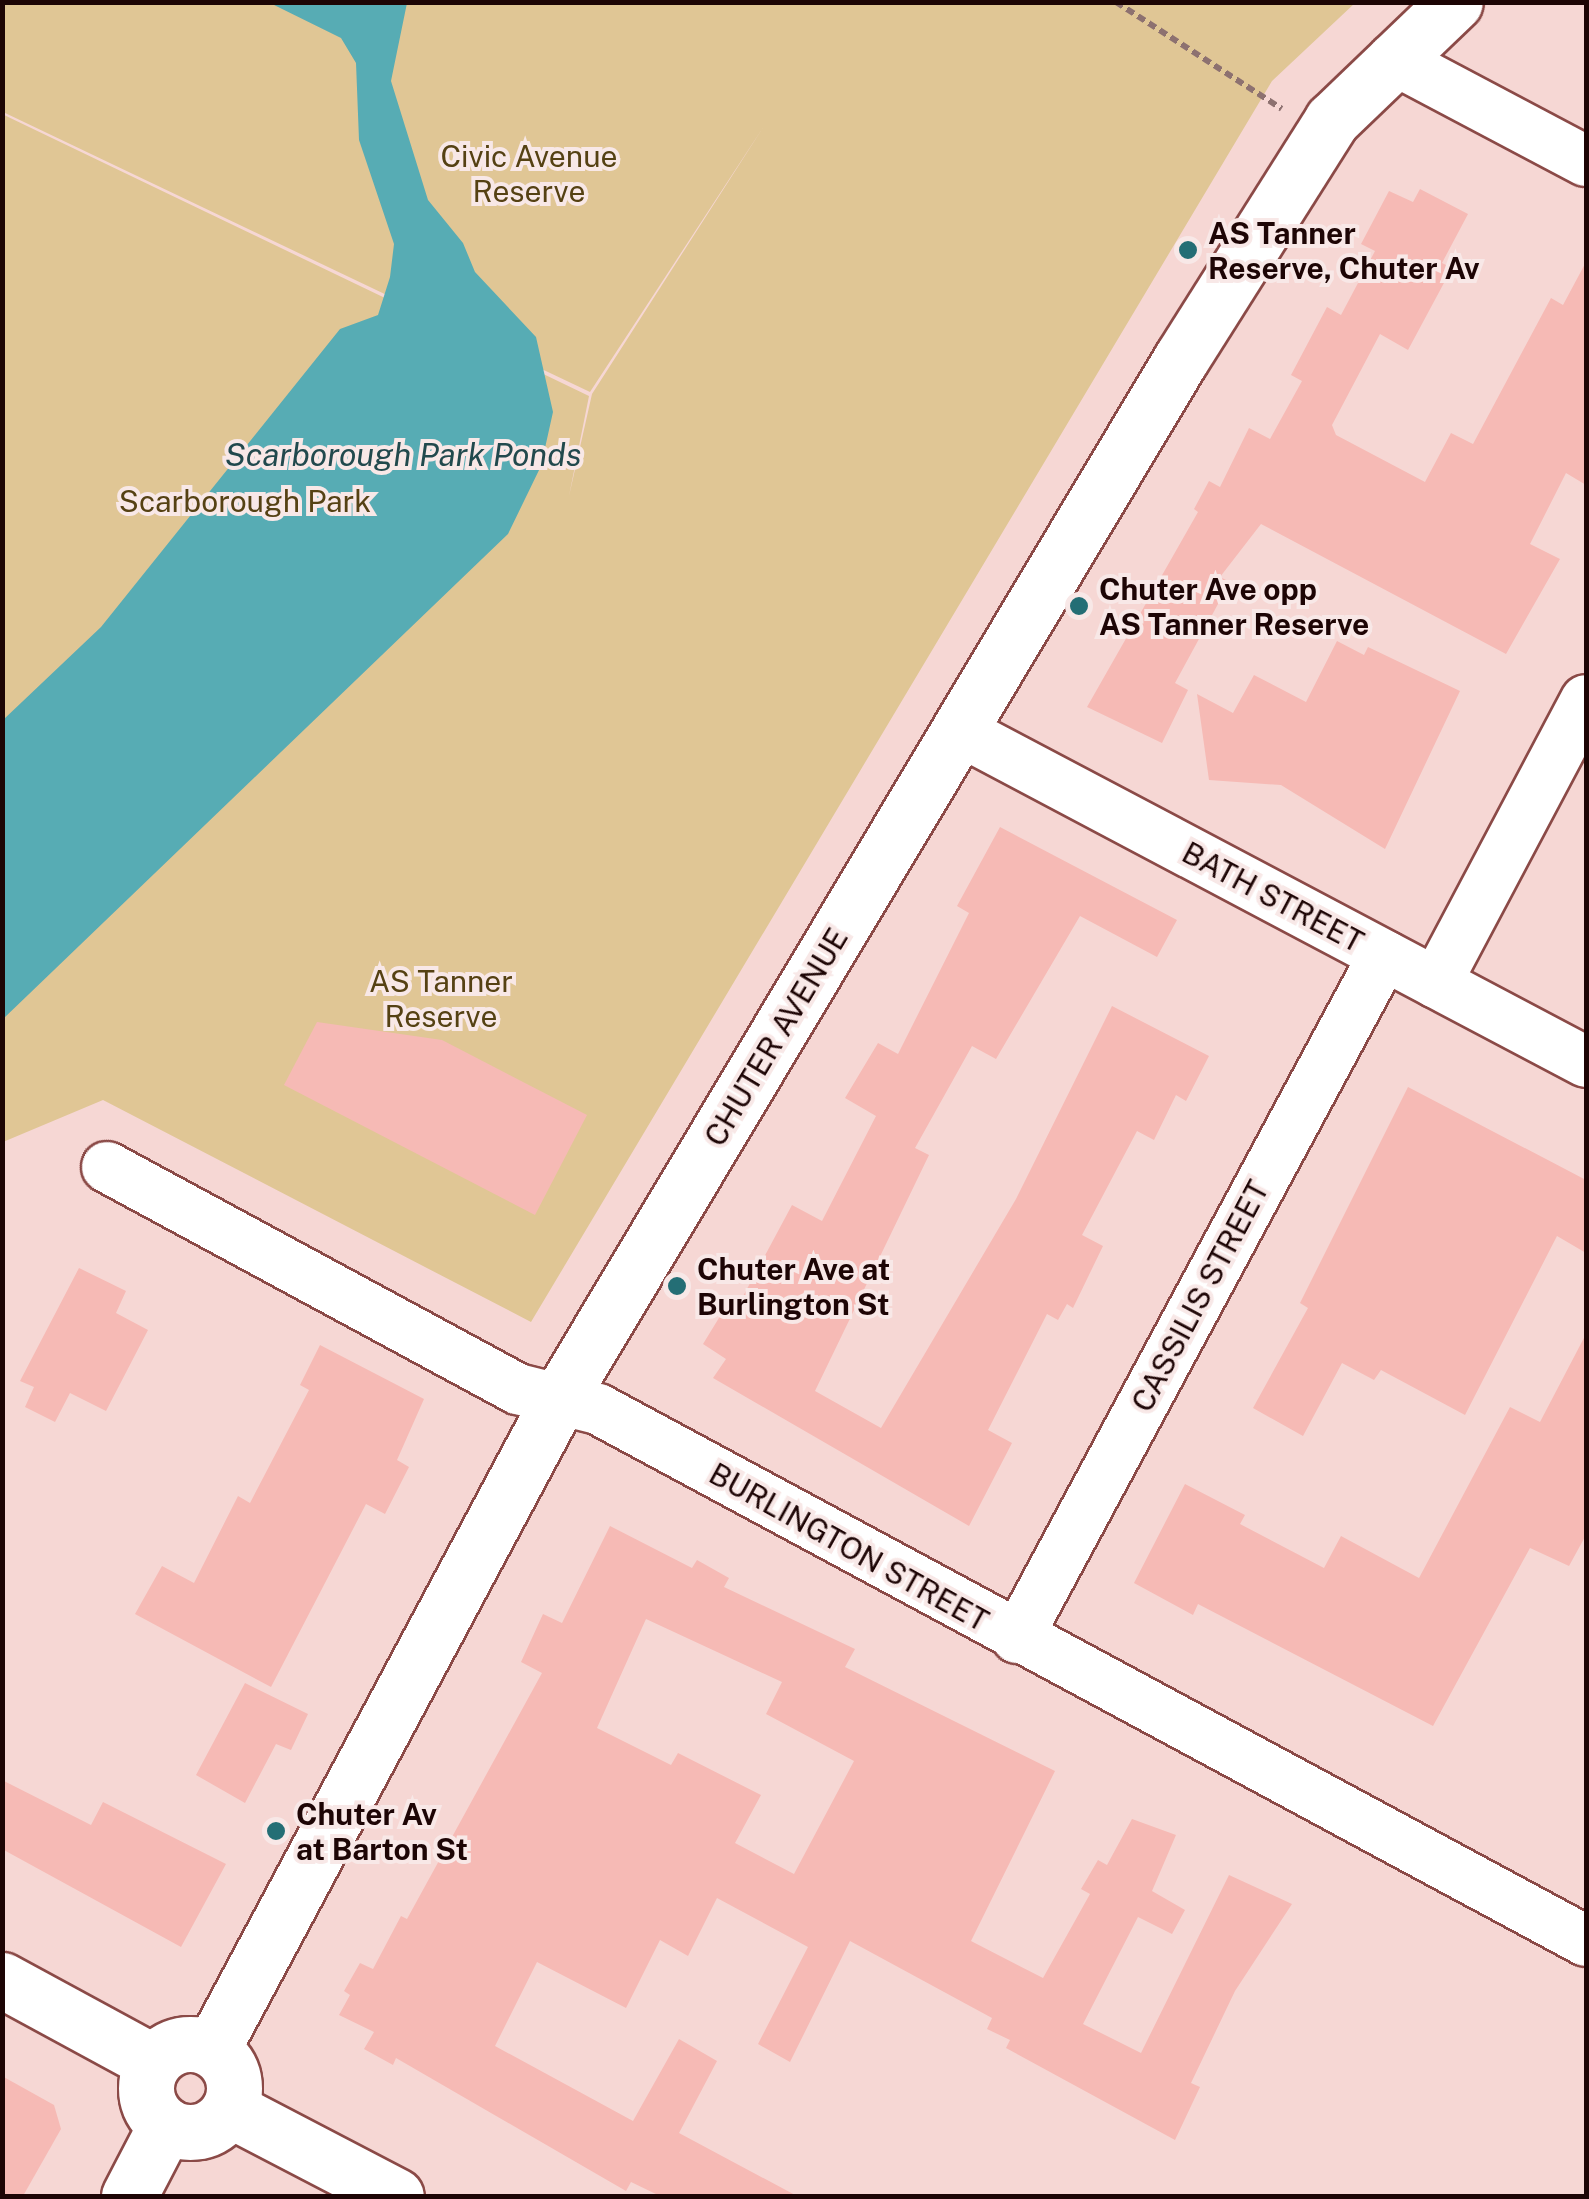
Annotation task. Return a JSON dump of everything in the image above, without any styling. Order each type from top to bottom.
[{"type":"main road","name":"CHUTER AVENUE","points":[[212,2049],[558,1399],[960,732],[1332,120],[1455,2]]},
{"type":"main road","points":[[2,1980],[153,2062]]},
{"type":"main road","points":[[180,2044],[212,2049],[233,2076],[229,2109],[194,2132],[166,2125],[146,2096],[153,2062],[180,2044]]},
{"type":"main road","points":[[229,2109],[396,2196]]},
{"type":"main road","points":[[129,2196],[166,2125]]},
{"type":"street","points":[[1392,59],[1586,161]]},
{"type":"street","points":[[1436,982],[1586,700]]},
{"type":"street","name":"BATH STREET","points":[[960,732],[1586,1062]]},
{"type":"street","name":"CASSILIS STREET","points":[[1017,1638],[1384,955]]},
{"type":"street","name":"BURLINGTON STREET","points":[[107,1167],[518,1389],[598,1408],[1017,1638],[1586,1941]]},
{"type":"path","points":[[1116,2],[1286,110],[1332,120]]},
{"type":"green space","points":[[3,3],[1355,3],[1272,81],[531,1322],[103,1100],[3,1142],[2,114],[589,396],[569,496],[592,394],[764,126],[590,392],[3,112]]},
{"type":"water","name":"Scarborough Park Ponds","points":[[270,3],[407,3],[391,81],[428,200],[463,243],[475,272],[536,337],[553,412],[541,466],[508,534],[3,1019],[3,720],[101,627],[340,329],[378,315],[390,277],[394,244],[359,140],[356,63],[341,38]]},
{"type":"building","points":[[1420,189],[1468,214],[1442,263],[1452,268],[1408,350],[1380,334],[1332,425],[1336,435],[1425,482],[1451,433],[1473,444],[1551,298],[1563,305],[1586,262],[1586,485],[1566,473],[1530,544],[1560,559],[1506,654],[1261,524],[1220,577],[1230,582],[1175,683],[1188,690],[1162,743],[1087,707],[1198,512],[1194,509],[1209,481],[1220,487],[1249,428],[1270,439],[1302,381],[1291,375],[1327,307],[1341,315],[1375,251],[1361,244],[1389,191],[1413,202]]},
{"type":"building","points":[[1337,641],[1364,655],[1368,647],[1460,691],[1385,849],[1281,785],[1209,780],[1197,694],[1233,713],[1254,675],[1306,702]]},
{"type":"building","points":[[1000,827],[1177,920],[1157,957],[1080,916],[996,1059],[972,1046],[915,1148],[929,1155],[815,1391],[881,1428],[1016,1199],[1112,1006],[1209,1056],[1186,1101],[1176,1095],[1154,1140],[1137,1131],[1082,1235],[1103,1246],[1073,1308],[1067,1304],[1058,1320],[1047,1314],[988,1430],[1012,1443],[969,1526],[713,1378],[726,1359],[703,1344],[733,1295],[741,1300],[792,1205],[822,1221],[876,1116],[845,1098],[878,1043],[898,1054],[969,913],[957,906]]},
{"type":"building","points":[[317,1022],[442,1040],[587,1115],[535,1215],[284,1085]]},
{"type":"building","points":[[1408,1087],[1586,1180],[1586,1253],[1557,1236],[1465,1415],[1381,1370],[1374,1380],[1342,1363],[1303,1436],[1253,1408],[1308,1308],[1300,1303]]},
{"type":"building","points":[[79,1268],[126,1291],[116,1313],[148,1330],[106,1411],[70,1393],[55,1422],[25,1407],[34,1387],[20,1381]]},
{"type":"building","points":[[1586,1334],[1586,1535],[1569,1566],[1530,1548],[1433,1726],[1198,1604],[1193,1615],[1134,1583],[1185,1484],[1245,1515],[1240,1524],[1324,1568],[1341,1536],[1419,1578],[1510,1407],[1540,1422]]},
{"type":"building","points":[[320,1345],[424,1399],[397,1460],[409,1467],[385,1514],[366,1504],[271,1687],[135,1614],[162,1566],[194,1583],[238,1496],[250,1503],[309,1390],[300,1385]]},
{"type":"building","points":[[610,1526],[692,1568],[697,1560],[729,1578],[724,1587],[855,1649],[845,1667],[1055,1771],[971,1941],[1043,1978],[1090,1894],[1081,1889],[1098,1860],[1107,1865],[1132,1819],[1176,1835],[1152,1891],[1185,1910],[1172,1934],[1138,1917],[1083,2024],[1141,2053],[1229,1875],[1292,1904],[1235,1991],[1191,2083],[1200,2087],[1175,2140],[1006,2048],[1010,2040],[987,2029],[992,2018],[850,1941],[790,2062],[758,2044],[808,1947],[717,1898],[688,1956],[660,1940],[626,2008],[537,1962],[495,2046],[633,2121],[679,2039],[717,2061],[679,2133],[797,2196],[660,2196],[631,2182],[626,2191],[396,2058],[393,2065],[364,2049],[374,2032],[339,2015],[350,1995],[344,1991],[360,1963],[373,1969],[401,1916],[407,1919],[542,1673],[521,1662],[543,1614],[562,1623]],"holes":[[[646,1619],[782,1682],[766,1714],[854,1761],[794,1874],[735,1843],[761,1795],[678,1753],[671,1765],[597,1728]]]},
{"type":"building","points":[[245,1683],[308,1714],[291,1750],[276,1744],[245,1803],[196,1775]]},
{"type":"building","points":[[2,1780],[91,1825],[103,1802],[226,1864],[181,1947],[2,1849]]},
{"type":"building","points":[[2,2076],[54,2105],[61,2129],[23,2196],[2,2196]]},
{"type":"place","name":"AS Tanner Reserve, Chuter Av","points":[[1188,250]]},
{"type":"place","name":"Chuter Ave opp AS Tanner Reserve","points":[[1079,606]]},
{"type":"place","name":"Chuter Ave at Burlington St","points":[[677,1286]]},
{"type":"place","name":"Chuter Av at Barton St","points":[[276,1831]]},
{"type":"park label","name":"Civic Avenue Reserve","points":[[529,173]]},
{"type":"park label","name":"Scarborough Park","points":[[245,501]]},
{"type":"park label","name":"AS Tanner Reserve","points":[[441,998]]}]
